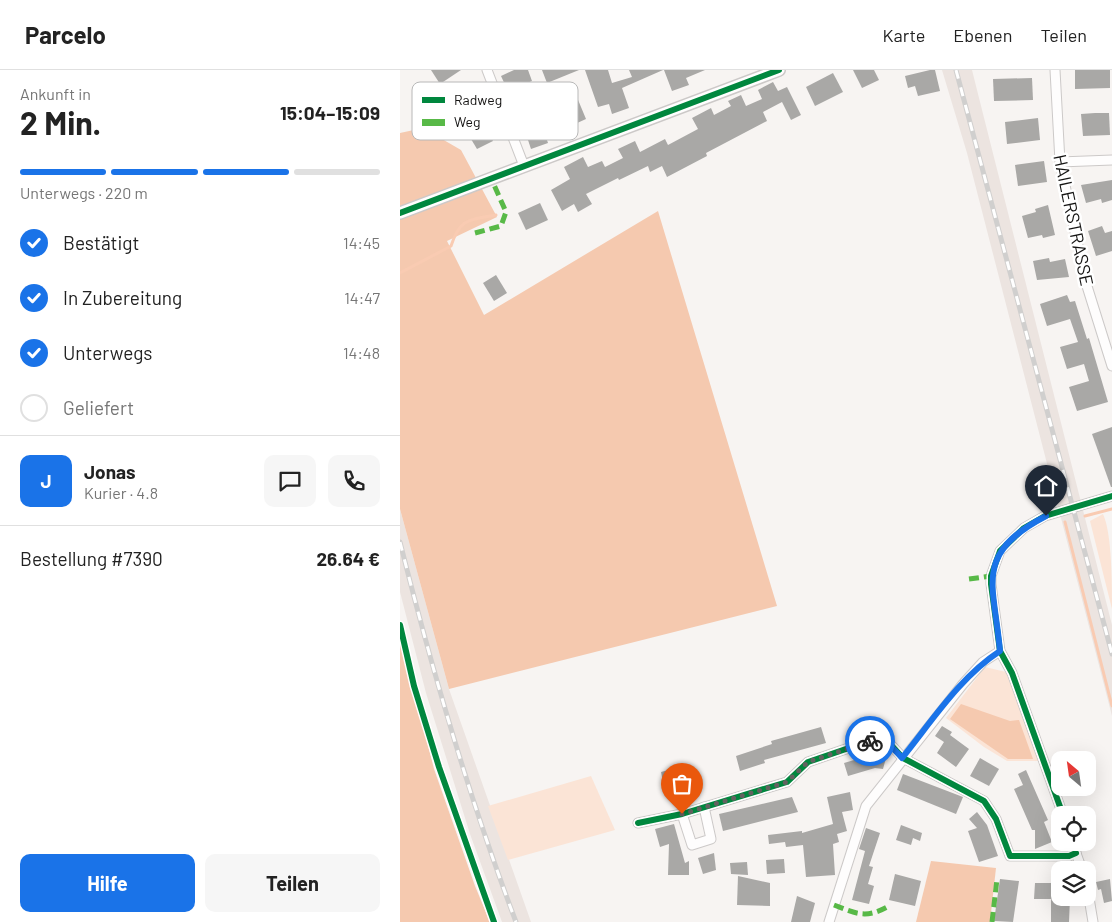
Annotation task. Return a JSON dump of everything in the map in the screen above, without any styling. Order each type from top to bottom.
[{"type":"street","points":[[487,70],[492,82]]},
{"type":"street","points":[[400,213],[779,70]]},
{"type":"street","name":"HAILERSTRASSE","points":[[1055,70],[1060,162],[1086,283],[1112,366]]},
{"type":"street","points":[[514,140],[524,166]]},
{"type":"street","points":[[1060,162],[1112,160]]},
{"type":"street","points":[[1060,806],[1012,672],[1000,651],[991,576],[1000,551],[1024,528],[1046,516],[1112,496]]},
{"type":"street","points":[[829,922],[866,806],[962,684],[983,662],[1000,651]]},
{"type":"street","points":[[638,823],[682,814],[787,782],[808,762],[876,740],[891,745],[902,758],[984,801],[996,818],[1010,856],[1069,856],[1076,853],[1079,861]]},
{"type":"street","points":[[682,814],[692,845],[711,839],[704,807]]},
{"type":"street","points":[[1090,906],[1093,922]]},
{"type":"shaded area","points":[[942,70],[972,70],[1112,625],[1112,716],[967,153]]},
{"type":"shaded area","points":[[412,130],[412,140],[444,140],[461,150],[497,217],[447,241],[484,315],[658,211],[777,606],[449,689],[400,509],[400,133]]},
{"type":"shaded area","points":[[400,509],[449,689],[531,922],[502,922],[470,834],[426,693],[400,592]]},
{"type":"shaded area","points":[[1103,514],[1110,546],[1112,609],[1090,521]]},
{"type":"shaded area","points":[[400,633],[434,769],[475,886],[490,922],[400,922]]},
{"type":"shaded area","points":[[985,667],[1006,672],[1039,761],[1007,761],[984,747],[946,718]]},
{"type":"shaded area","points":[[961,704],[1010,721],[1019,720],[1033,759],[1008,759],[950,719]]},
{"type":"shaded area","points":[[591,776],[615,830],[508,860],[488,806]]},
{"type":"shaded area","points":[[931,861],[996,868],[990,922],[916,922]]},
{"type":"building","points":[[431,70],[461,70],[443,82],[439,82]]},
{"type":"building","points":[[514,70],[528,70],[532,81],[504,82],[501,76]]},
{"type":"building","points":[[542,70],[579,70],[549,82],[547,82]]},
{"type":"building","points":[[585,70],[608,70],[612,83],[632,77],[629,70],[663,70],[622,88],[629,108],[612,114],[609,104],[598,107]]},
{"type":"building","points":[[664,70],[705,70],[686,78],[689,85],[672,91]]},
{"type":"building","points":[[853,70],[874,70],[879,80],[862,88]]},
{"type":"building","points":[[935,70],[940,91],[918,96],[915,86],[908,88],[905,76]]},
{"type":"building","points":[[1075,70],[1110,70],[1110,88],[1075,89]]},
{"type":"building","points":[[833,73],[843,92],[815,106],[806,87]]},
{"type":"building","points":[[1032,78],[1033,100],[994,101],[993,79]]},
{"type":"building","points":[[773,82],[778,91],[787,87],[801,115],[791,120],[782,102],[763,112],[767,121],[706,153],[707,156],[667,177],[662,166],[650,172],[648,166],[586,194],[592,204],[578,212],[574,204],[562,211],[551,190],[570,179],[564,167],[583,157],[588,167],[602,161],[605,167],[623,158],[618,149],[635,141],[640,152],[665,139],[668,145],[698,129],[692,118],[711,108],[714,115],[731,106],[728,101],[741,95],[746,106],[762,99],[758,90]]},
{"type":"building","points":[[578,100],[586,119],[578,123]]},
{"type":"building","points":[[1109,113],[1110,135],[1083,136],[1081,114]]},
{"type":"building","points":[[1038,118],[1040,140],[1007,144],[1005,122]]},
{"type":"building","points":[[472,140],[492,140],[493,141],[477,149]]},
{"type":"building","points":[[528,140],[547,140],[548,143],[531,149]]},
{"type":"building","points":[[1044,161],[1047,182],[1018,186],[1015,165]]},
{"type":"building","points":[[1112,180],[1112,200],[1102,203],[1101,199],[1086,203],[1081,185]]},
{"type":"building","points":[[540,203],[548,220],[526,230],[518,213]]},
{"type":"building","points":[[1048,205],[1055,235],[1043,238],[1042,235],[1028,238],[1022,216],[1036,212],[1035,209]]},
{"type":"building","points":[[1102,226],[1105,233],[1112,231],[1112,251],[1096,256],[1088,231]]},
{"type":"building","points":[[1049,258],[1050,262],[1065,259],[1069,277],[1037,280],[1033,261]]},
{"type":"building","points":[[496,275],[507,293],[494,301],[483,283]]},
{"type":"building","points":[[1067,295],[1070,302],[1075,301],[1087,339],[1089,338],[1108,402],[1077,411],[1069,387],[1089,381],[1084,364],[1067,369],[1060,347],[1078,342],[1070,319],[1047,326],[1040,304]]},
{"type":"building","points":[[1112,427],[1112,487],[1111,487],[1092,434]]},
{"type":"building","points":[[942,726],[952,732],[950,735],[969,749],[956,767],[937,753],[944,742],[935,736]]},
{"type":"building","points":[[821,727],[826,743],[764,760],[765,763],[740,771],[736,756],[772,744],[771,741]]},
{"type":"building","points":[[871,755],[886,758],[883,769],[875,768],[848,776],[844,763]]},
{"type":"building","points":[[980,758],[999,769],[989,786],[970,776]]},
{"type":"building","points":[[686,765],[690,781],[664,787],[661,772]]},
{"type":"building","points":[[1026,770],[1048,820],[1044,822],[1051,842],[1035,849],[1035,830],[1032,830],[1014,789],[1023,785],[1018,774]]},
{"type":"building","points":[[903,774],[963,797],[956,814],[897,790]]},
{"type":"building","points":[[850,792],[853,810],[842,812],[847,831],[837,834],[839,842],[833,844],[835,875],[806,877],[803,845],[786,847],[785,842],[769,844],[768,835],[802,831],[802,833],[833,824],[827,797]]},
{"type":"building","points":[[792,797],[798,812],[723,831],[719,814]]},
{"type":"building","points":[[977,812],[987,825],[998,856],[979,862],[968,831],[977,828],[969,819]]},
{"type":"building","points":[[674,824],[685,863],[689,861],[689,875],[668,875],[669,844],[660,847],[655,829]]},
{"type":"building","points":[[901,825],[922,833],[920,841],[913,838],[911,845],[896,840]]},
{"type":"building","points":[[866,828],[880,833],[869,866],[873,867],[868,884],[874,886],[869,904],[852,900],[865,851],[859,849]]},
{"type":"building","points":[[714,853],[716,870],[703,874],[698,858]]},
{"type":"building","points":[[784,859],[785,873],[767,874],[766,860]]},
{"type":"building","points":[[747,862],[748,875],[731,874],[730,863]]},
{"type":"building","points":[[895,874],[921,881],[915,906],[889,900]]},
{"type":"building","points":[[738,876],[770,883],[770,906],[737,905]]},
{"type":"building","points":[[1000,879],[1019,881],[1013,922],[994,921]]},
{"type":"building","points":[[1110,879],[1112,901],[1104,903],[1101,889],[1098,890],[1096,882]]},
{"type":"building","points":[[1035,883],[1051,883],[1051,899],[1034,899]]},
{"type":"building","points":[[797,896],[815,903],[810,922],[791,922]]},
{"type":"building","points":[[1051,906],[1070,906],[1069,922],[1051,922]]},
{"type":"waterway","points":[[400,273],[451,246],[454,237],[462,225],[472,220],[496,215]]},
{"type":"waterway","points":[[1085,516],[1112,509]]},
{"type":"waterway","points":[[1065,522],[1112,706]]},
{"type":"railway","points":[[956,70],[1112,654]]},
{"type":"railway","points":[[400,542],[452,734],[516,922]]},
{"type":"marked path","points":[[475,233],[501,226],[506,212],[491,178]]},
{"type":"marked path","points":[[969,579],[991,576]]},
{"type":"marked path","points":[[992,922],[997,879]]},
{"type":"marked path","points":[[834,905],[862,914],[874,913],[889,906]]},
{"type":"cycle path","points":[[400,213],[779,70]]},
{"type":"cycle path","points":[[1060,806],[1012,673],[1000,651],[991,576],[1000,551],[1024,528],[1045,516],[1112,496]]},
{"type":"cycle path","points":[[400,625],[414,686],[439,767],[494,922]]},
{"type":"cycle path","points":[[638,823],[682,814],[787,782],[808,762],[875,739],[891,745],[903,758],[984,801],[996,819],[1010,856],[1069,856],[1076,853]]},
{"type":"way so far","points":[[682,814],[787,782],[808,762],[870,741]]},
{"type":"route","points":[[870,741],[876,740],[891,745],[902,758],[962,684],[983,662],[1000,651],[991,576],[1000,551],[1024,528],[1046,516]]}]
